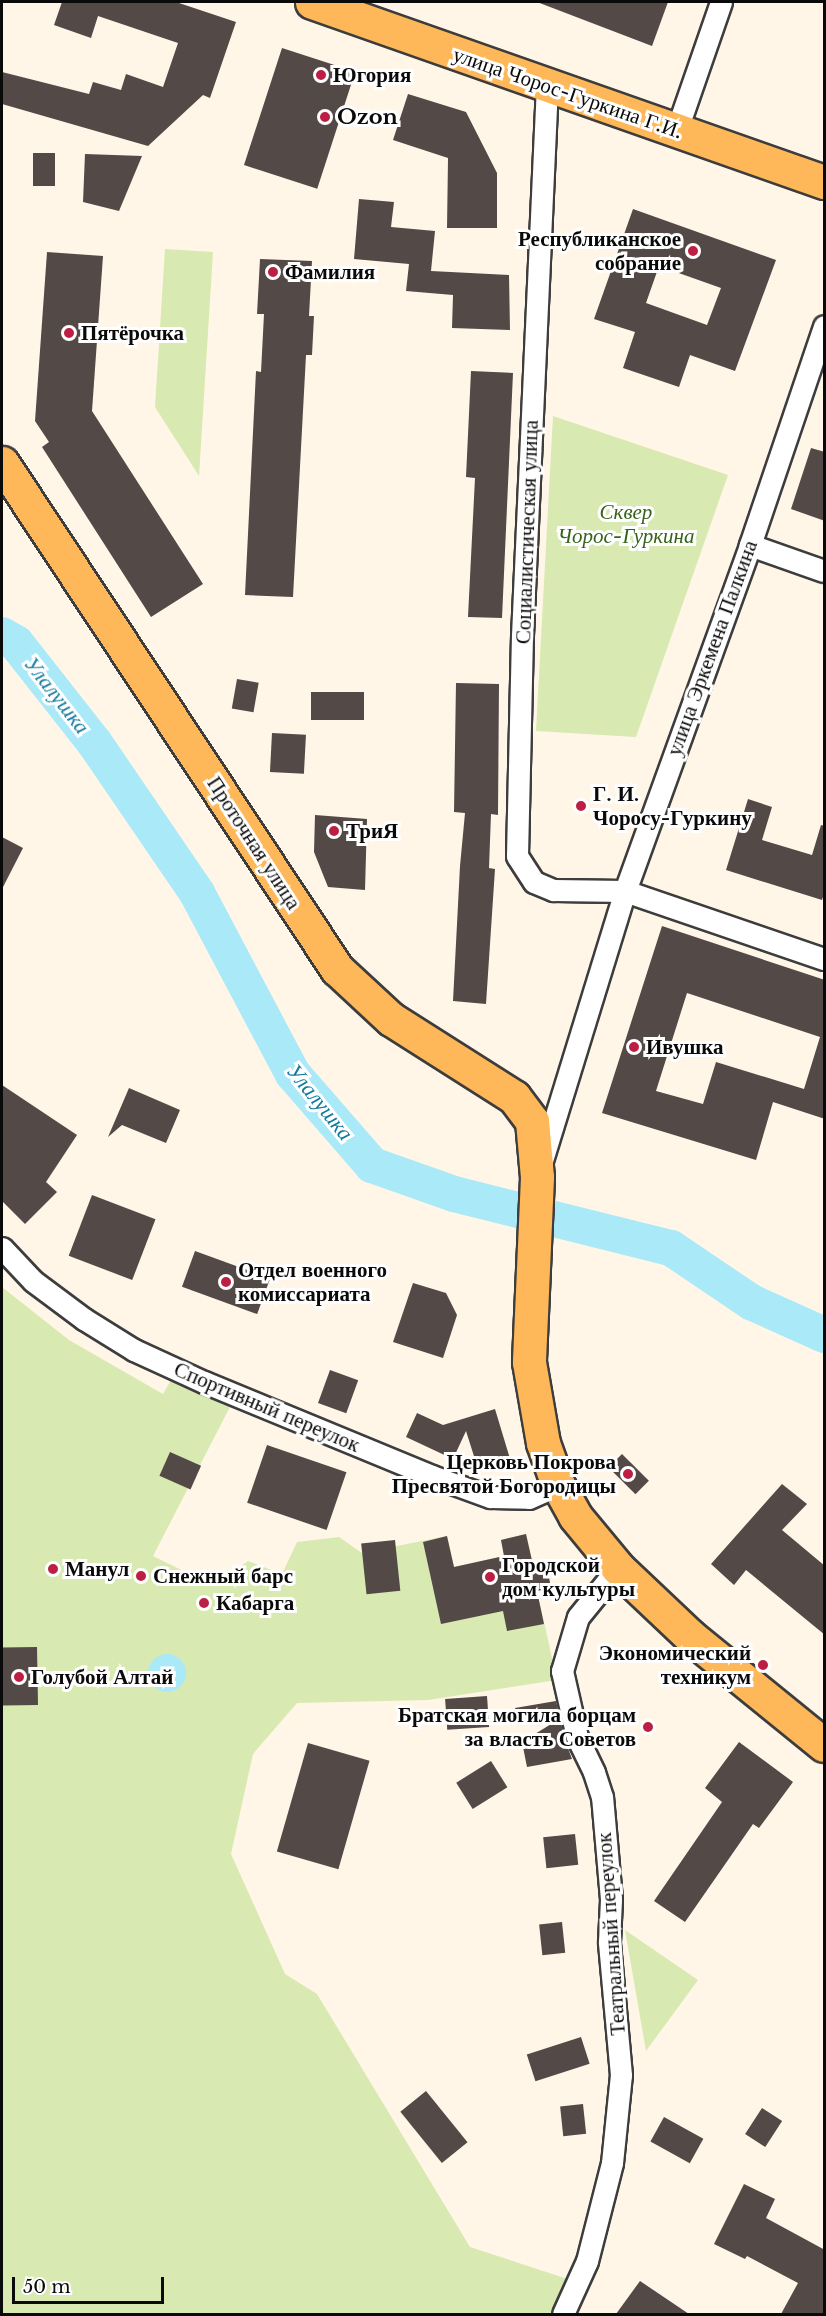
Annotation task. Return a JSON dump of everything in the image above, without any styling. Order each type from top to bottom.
[{"type":"main road","name":"улица Чорос-Гуркина Г.И.","points":[[312,2],[676,132],[825,182]]},
{"type":"main road","name":"Проточная улица","points":[[2,463],[337,969],[392,1018],[514,1097],[532,1121],[536,1137],[537,1177]]},
{"type":"main road","points":[[537,1177],[529,1362],[543,1443],[558,1485],[575,1516],[618,1568],[691,1637],[825,1745]]},
{"type":"street","points":[[676,132],[722,2]]},
{"type":"street","name":"Социалистическая улица","points":[[548,85],[522,635],[517,856],[534,882],[553,890],[625,891],[825,959]]},
{"type":"street","name":"улица Эркемена Палкина","points":[[537,1177],[625,891],[750,545],[825,326]]},
{"type":"street","points":[[750,545],[825,571]]},
{"type":"street","name":"Спортивный переулок","points":[[2,1248],[33,1281],[84,1318],[134,1350],[204,1382],[432,1476],[490,1497],[529,1498],[558,1485]]},
{"type":"street","name":"Театральный переулок","points":[[563,2314],[587,2261],[612,2163],[621,2075],[609,1942],[611,1899],[602,1797],[594,1772],[577,1737],[562,1671],[578,1617],[618,1568]]},
{"type":"green space","points":[[165,249],[213,252],[199,476],[155,407]]},
{"type":"green space","name":"Сквер Чорос-Гуркина","points":[[553,416],[728,475],[636,737],[536,731]]},
{"type":"green space","points":[[2,1287],[69,1340],[163,1394],[174,1375],[232,1403],[153,1556],[214,1586],[248,1561],[282,1574],[297,1542],[339,1537],[362,1553],[447,1536],[454,1567],[504,1556],[501,1540],[526,1534],[533,1565],[546,1562],[551,1588],[537,1591],[557,1680],[428,1700],[297,1703],[253,1754],[231,1854],[285,1974],[317,1994],[470,2247],[577,2282],[563,2314],[2,2313]]},
{"type":"green space","points":[[625,1930],[698,1980],[646,2051]]},
{"type":"water","points":[[167,1654],[181,1659],[186,1673],[181,1687],[167,1692],[153,1687],[148,1673],[153,1659]]},
{"type":"building","points":[[62,2],[176,2],[236,22],[210,98],[203,95],[148,146],[2,104],[2,72],[89,94],[93,82],[121,90],[126,74],[163,87],[178,43],[98,16],[91,38],[54,25]]},
{"type":"building","points":[[537,2],[668,2],[652,46]]},
{"type":"building","points":[[282,48],[355,72],[317,189],[244,165]]},
{"type":"building","points":[[408,94],[466,112],[497,173],[497,228],[447,228],[448,158],[393,140]]},
{"type":"building","points":[[33,153],[55,153],[55,186],[33,186]]},
{"type":"building","points":[[85,154],[142,156],[119,211],[83,202]]},
{"type":"building","points":[[359,199],[394,202],[391,227],[435,231],[431,271],[509,275],[510,330],[452,328],[453,295],[406,291],[409,264],[354,259]]},
{"type":"building","points":[[633,209],[776,260],[735,371],[690,355],[679,387],[623,368],[635,332],[594,319]],"holes":[[[659,266],[721,288],[707,325],[646,303]]]},
{"type":"building","points":[[47,252],[103,256],[92,411],[203,584],[151,617],[42,447],[49,442],[35,421]]},
{"type":"building","points":[[260,259],[312,261],[309,316],[314,316],[312,355],[306,355],[293,597],[245,595],[256,371],[261,372],[264,314],[257,314]]},
{"type":"building","points":[[471,371],[513,373],[502,618],[468,617],[475,478],[466,477]]},
{"type":"building","points":[[811,448],[825,452],[825,521],[791,509]]},
{"type":"building","points":[[237,679],[259,683],[253,712],[232,709]]},
{"type":"building","points":[[456,683],[499,684],[498,815],[491,814],[489,868],[495,869],[486,1004],[453,1001],[465,813],[454,812]]},
{"type":"building","points":[[311,692],[364,692],[364,720],[311,720]]},
{"type":"building","points":[[272,733],[306,735],[304,774],[270,772]]},
{"type":"building","points":[[748,799],[772,807],[762,840],[812,855],[821,825],[825,826],[825,891],[822,900],[726,870]]},
{"type":"building","points":[[315,815],[367,819],[365,890],[328,887],[314,852]]},
{"type":"building","points":[[2,837],[23,848],[2,889]]},
{"type":"building","points":[[662,926],[825,980],[825,1119],[773,1102],[756,1160],[602,1113]],"holes":[[[687,993],[820,1037],[804,1089],[716,1062],[703,1104],[656,1091]]]},
{"type":"building","points":[[2,1085],[77,1135],[46,1182],[57,1192],[25,1224],[2,1201]]},
{"type":"building","points":[[129,1088],[180,1110],[166,1143],[122,1125],[108,1137]]},
{"type":"building","points":[[92,1195],[155,1219],[132,1280],[69,1256]]},
{"type":"building","name":"Отдел военного комиссариата","points":[[195,1251],[270,1278],[257,1314],[182,1287]]},
{"type":"building","points":[[413,1283],[446,1293],[457,1315],[443,1358],[393,1342]]},
{"type":"building","points":[[330,1370],[358,1380],[346,1413],[318,1403]]},
{"type":"building","points":[[495,1409],[511,1462],[479,1472],[466,1431],[453,1459],[406,1437],[417,1413],[443,1425]]},
{"type":"building","points":[[267,1445],[346,1472],[327,1530],[247,1503]]},
{"type":"building","points":[[170,1452],[201,1466],[190,1490],[159,1476]]},
{"type":"building","name":"Церковь Покрова Пресвятой Богородицы","points":[[622,1454],[649,1481],[635,1494],[609,1467]]},
{"type":"building","points":[[782,1484],[807,1504],[782,1530],[825,1566],[825,1635],[746,1570],[734,1585],[711,1564]]},
{"type":"building","name":"Городской дом культуры","points":[[526,1534],[533,1565],[546,1562],[551,1588],[537,1591],[544,1624],[507,1631],[503,1611],[441,1624],[423,1542],[447,1536],[454,1567],[504,1556],[501,1540]]},
{"type":"building","points":[[395,1540],[400,1591],[367,1594],[361,1544]]},
{"type":"building","name":"Голубой Алтай","points":[[37,1647],[38,1705],[3,1706],[2,1648]]},
{"type":"building","points":[[487,1696],[489,1727],[447,1730],[445,1699]]},
{"type":"building","points":[[556,1701],[572,1759],[527,1767],[522,1742],[556,1721],[518,1724],[515,1708]]},
{"type":"building","points":[[739,1742],[793,1782],[759,1828],[753,1824],[685,1922],[654,1901],[722,1802],[705,1788]]},
{"type":"building","points":[[308,1743],[370,1761],[338,1869],[277,1852]]},
{"type":"building","points":[[491,1761],[507,1787],[473,1809],[456,1783]]},
{"type":"building","points":[[575,1834],[578,1865],[546,1868],[543,1837]]},
{"type":"building","points":[[562,1922],[565,1953],[542,1955],[539,1924]]},
{"type":"building","points":[[581,2037],[590,2064],[535,2081],[527,2055]]},
{"type":"building","points":[[426,2091],[468,2142],[442,2163],[400,2112]]},
{"type":"building","points":[[583,2104],[586,2134],[563,2136],[560,2106]]},
{"type":"building","points":[[762,2108],[782,2121],[765,2147],[745,2134]]},
{"type":"building","points":[[664,2117],[703,2139],[690,2163],[650,2141]]},
{"type":"building","points":[[744,2184],[775,2199],[766,2218],[825,2250],[825,2314],[781,2314],[798,2283],[747,2256],[745,2259],[714,2244]]},
{"type":"building","points":[[640,2281],[689,2314],[616,2314]]},
{"type":"waterway","name":"Улалушка","points":[[2,635],[16,643],[94,742],[197,893],[293,1074],[372,1165],[454,1194],[671,1248],[751,1302],[824,1335]]},
{"type":"place","name":"Югория","points":[[321,75]]},
{"type":"place","name":"Ozon","points":[[325,117]]},
{"type":"place","name":"Республиканское собрание","points":[[693,251]]},
{"type":"place","name":"Фамилия","points":[[273,272]]},
{"type":"place","name":"Пятёрочка","points":[[69,333]]},
{"type":"place","name":"Г. И. Чоросу-Гуркину","points":[[581,806]]},
{"type":"place","name":"ТриЯ","points":[[334,831]]},
{"type":"place","name":"Ивушка","points":[[634,1047]]},
{"type":"place","name":"Отдел военного комиссариата","points":[[226,1282]]},
{"type":"place","name":"Церковь Покрова Пресвятой Богородицы","points":[[628,1474]]},
{"type":"place","name":"Манул","points":[[53,1569]]},
{"type":"place","name":"Снежный барс","points":[[141,1576]]},
{"type":"place","name":"Городской дом культуры","points":[[490,1577]]},
{"type":"place","name":"Кабарга","points":[[204,1603]]},
{"type":"place","name":"Экономический техникум","points":[[763,1665]]},
{"type":"place","name":"Голубой Алтай","points":[[19,1677]]},
{"type":"place","name":"Братская могила борцам за власть Советов","points":[[648,1727]]}]
